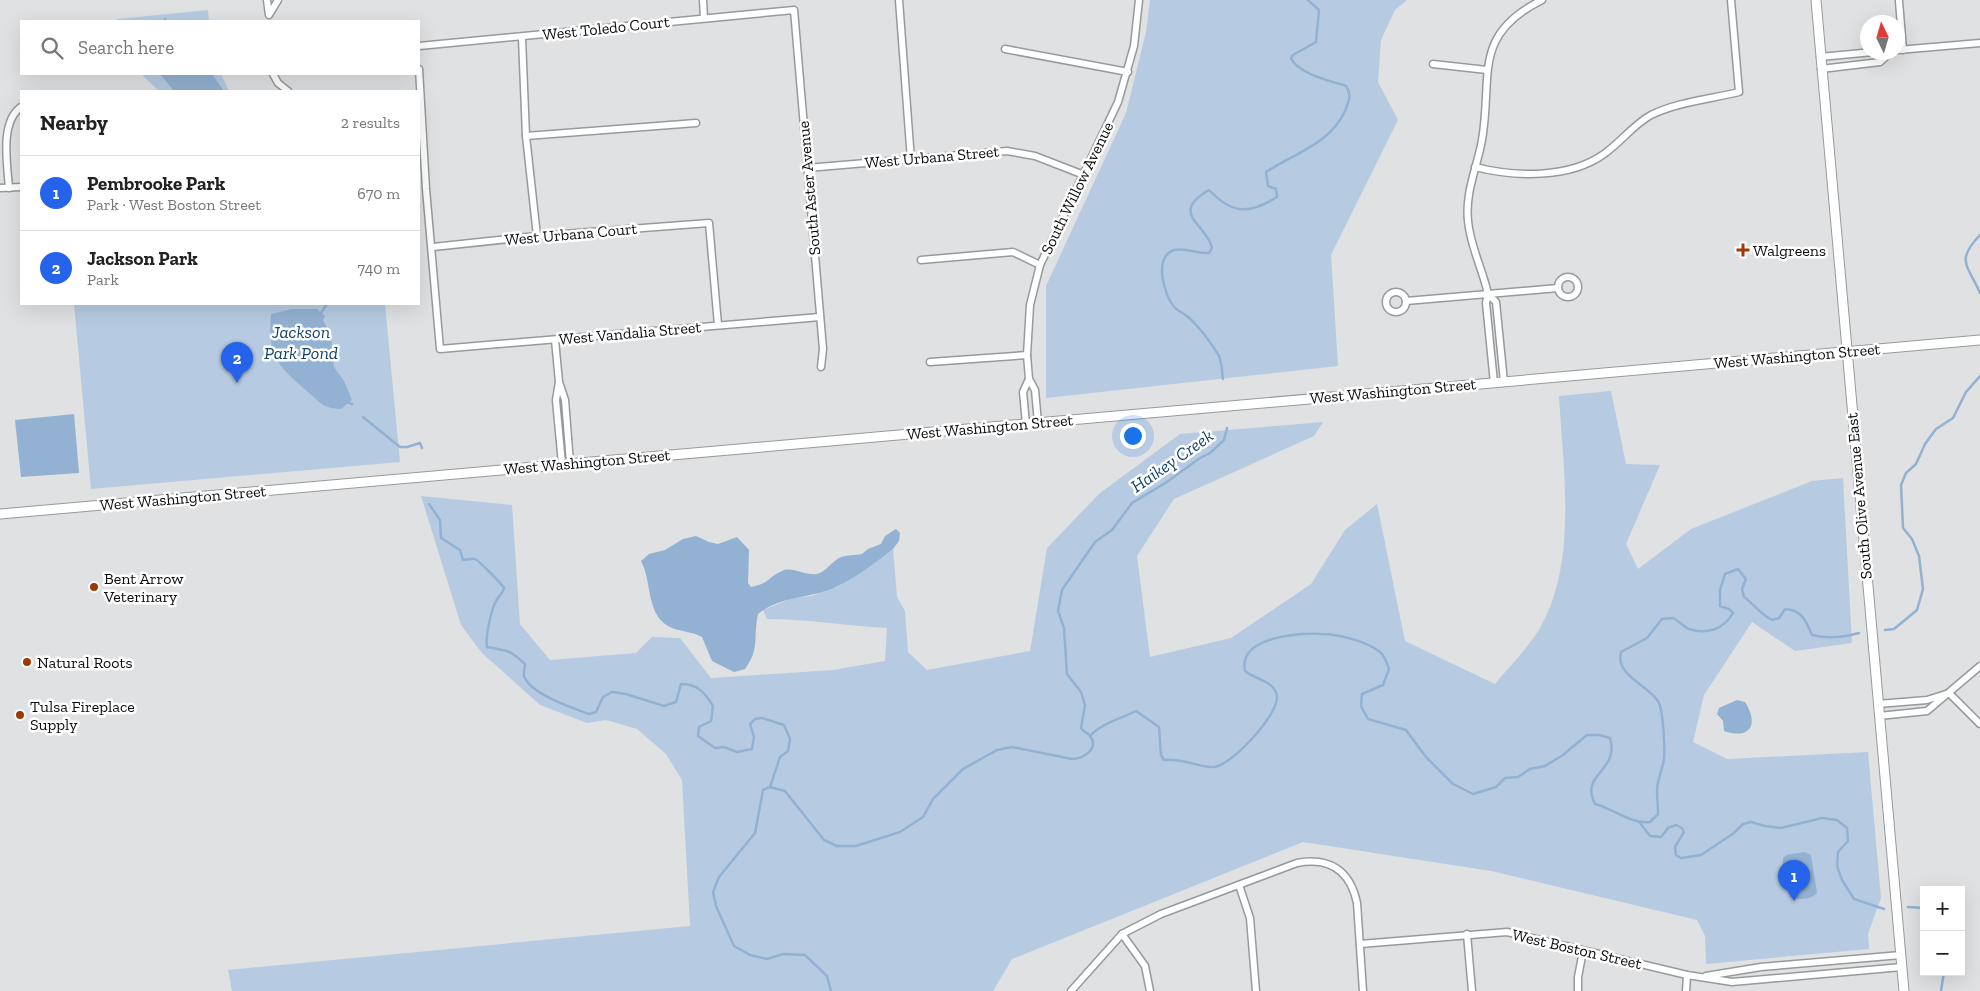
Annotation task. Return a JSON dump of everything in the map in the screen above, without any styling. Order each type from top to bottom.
[{"type":"main road","name":"South Olive Avenue East","points":[[1816,0],[1904,991]]},
{"type":"main road","name":"West Washington Street","points":[[0,514],[1980,340]]},
{"type":"street","points":[[267,0],[268,18]]},
{"type":"street","points":[[268,18],[278,0]]},
{"type":"street","points":[[703,0],[704,18]]},
{"type":"street","points":[[899,0],[910,160]]},
{"type":"street","name":"South Willow Avenue","points":[[1038,423],[1035,390],[1029,379],[1027,355],[1030,304],[1040,265],[1118,102],[1134,46],[1139,0]]},
{"type":"street","points":[[1504,382],[1496,302],[1488,294],[1468,223],[1468,194],[1484,125],[1487,70],[1493,46],[1503,29],[1521,12],[1542,0]]},
{"type":"street","points":[[1475,167],[1520,175],[1575,167],[1603,155],[1635,126],[1654,114],[1739,92],[1731,0]]},
{"type":"street","points":[[1899,1],[1899,15]]},
{"type":"street","name":"West Toledo Court","points":[[420,46],[522,38],[794,10]]},
{"type":"street","name":"South Aster Avenue","points":[[794,10],[823,349],[821,367]]},
{"type":"street","points":[[522,38],[526,136],[537,236]]},
{"type":"street","points":[[1905,50],[1980,43]]},
{"type":"street","points":[[1005,49],[1128,72]]},
{"type":"street","points":[[1820,57],[1860,53]]},
{"type":"street","points":[[1821,69],[1880,62],[1882,60]]},
{"type":"street","points":[[1433,64],[1487,70]]},
{"type":"street","points":[[273,75],[278,83],[287,90]]},
{"type":"street","points":[[419,75],[420,90]]},
{"type":"street","points":[[9,188],[4,126],[11,114],[20,108]]},
{"type":"street","points":[[420,109],[422,190],[433,247]]},
{"type":"street","points":[[526,136],[696,123]]},
{"type":"street","name":"West Urbana Street","points":[[807,168],[1007,151],[1035,156],[1084,175]]},
{"type":"street","points":[[0,188],[20,187]]},
{"type":"street","name":"West Urbana Court","points":[[433,247],[537,236],[709,223],[718,325]]},
{"type":"street","name":"West Vandalia Street","points":[[433,247],[440,349],[820,317]]},
{"type":"street","points":[[921,260],[1013,252],[1040,265]]},
{"type":"street","points":[[1406,301],[1558,288]]},
{"type":"street","points":[[1488,294],[1486,302],[1494,383]]},
{"type":"street","points":[[555,340],[559,382],[556,400],[566,464]]},
{"type":"street","points":[[930,362],[1027,355]]},
{"type":"street","name":"South Willow Avenue","points":[[1026,424],[1023,392],[1029,379]]},
{"type":"street","points":[[1879,716],[1927,711],[1980,666]]},
{"type":"street","points":[[1878,704],[1927,700],[1949,693]]},
{"type":"street","points":[[1949,693],[1980,724]]},
{"type":"street","points":[[1071,991],[1110,944],[1122,934],[1161,914],[1297,863],[1320,861],[1331,865],[1349,881],[1355,896],[1363,991]]},
{"type":"street","points":[[1239,885],[1250,918],[1256,991]]},
{"type":"street","name":"West Boston Street","points":[[1360,944],[1507,932],[1687,975],[1732,982],[1902,967]]},
{"type":"street","points":[[1122,934],[1145,966],[1150,991]]},
{"type":"street","points":[[1467,934],[1472,991]]},
{"type":"street","points":[[1578,991],[1578,977],[1583,951]]},
{"type":"street","name":"West Boston Street","points":[[1702,977],[1731,970],[1901,954]]},
{"type":"street","points":[[1686,991],[1687,975]]},
{"type":"shaded area","points":[[1150,0],[1407,0],[1395,10],[1381,40],[1378,82],[1398,120],[1331,255],[1338,366],[1046,398],[1046,286],[1126,113],[1146,32]]},
{"type":"shaded area","points":[[208,10],[209,20],[118,20]]},
{"type":"shaded area","points":[[142,75],[221,75],[229,90],[158,90]]},
{"type":"shaded area","points":[[74,305],[385,305],[400,462],[91,489]]},
{"type":"shaded area","points":[[1611,391],[1626,464],[1660,465],[1626,544],[1638,569],[1691,529],[1812,481],[1843,478],[1852,643],[1795,651],[1752,622],[1704,695],[1693,742],[1727,759],[1868,752],[1881,898],[1868,934],[1869,949],[1706,964],[1705,936],[1697,920],[1491,871],[1303,842],[1012,959],[993,991],[232,991],[228,970],[690,926],[682,780],[666,754],[637,729],[606,720],[587,723],[540,705],[482,653],[461,625],[421,496],[512,505],[520,624],[550,660],[636,653],[652,637],[680,638],[711,678],[833,670],[885,661],[887,628],[767,619],[763,610],[793,598],[811,596],[839,586],[893,549],[897,597],[905,611],[908,652],[927,670],[1030,651],[1047,548],[1100,493],[1180,434],[1323,422],[1314,436],[1174,499],[1137,556],[1150,657],[1231,638],[1311,584],[1345,530],[1377,504],[1405,641],[1495,684],[1540,628],[1552,602],[1560,574],[1564,545],[1565,484],[1559,396]]},
{"type":"water","points":[[161,75],[213,75],[223,90],[173,90]]},
{"type":"water","name":"Jackson Park Pond","points":[[292,309],[317,309],[325,316],[323,320],[331,336],[334,367],[344,381],[352,400],[341,409],[326,406],[319,402],[281,367],[276,359],[271,341],[271,314]]},
{"type":"water","points":[[74,414],[79,473],[21,477],[15,420]]},
{"type":"water","points":[[896,529],[900,533],[899,541],[893,549],[852,578],[828,590],[777,603],[758,614],[753,655],[745,669],[734,672],[712,661],[702,637],[672,628],[661,620],[653,605],[641,561],[649,554],[665,550],[683,539],[696,536],[718,544],[737,537],[749,550],[748,583],[751,587],[761,584],[777,573],[786,570],[808,574],[820,573],[839,558],[862,554],[868,549],[881,544],[885,536]]},
{"type":"water","points":[[1737,700],[1745,702],[1749,710],[1752,723],[1750,728],[1746,732],[1741,733],[1724,731],[1723,721],[1717,714],[1719,708]]},
{"type":"water","points":[[1804,852],[1811,855],[1817,893],[1808,898],[1793,898],[1790,897],[1782,872],[1783,858],[1786,855]]},
{"type":"waterway","name":"Haikey Creek","points":[[1223,379],[1220,359],[1213,346],[1196,325],[1175,308],[1167,295],[1162,277],[1162,268],[1164,260],[1174,250],[1182,249],[1209,253],[1212,248],[1209,240],[1193,219],[1191,213],[1191,206],[1197,198],[1209,190],[1217,198],[1233,208],[1249,209],[1267,203],[1277,197],[1276,189],[1268,186],[1266,172],[1321,140],[1330,132],[1345,111],[1349,101],[1346,86],[1308,73],[1295,64],[1291,58],[1316,42],[1319,10],[1308,0]]},
{"type":"waterway","points":[[1980,235],[1972,244],[1966,257],[1968,269],[1980,293]]},
{"type":"waterway","name":"Haikey Creek","points":[[321,313],[326,305]]},
{"type":"waterway","points":[[1885,630],[1894,629],[1917,610],[1923,589],[1919,556],[1912,539],[1903,528],[1901,485],[1906,473],[1916,464],[1925,444],[1936,429],[1953,418],[1966,392],[1980,376]]},
{"type":"waterway","name":"Haikey Creek","points":[[363,417],[400,447],[420,443],[422,448]]},
{"type":"waterway","name":"Haikey Creek","points":[[831,991],[827,976],[805,955],[783,954],[767,959],[750,955],[734,946],[716,906],[713,892],[719,877],[755,833],[763,790],[770,787],[785,791],[824,840],[837,846],[856,846],[900,832],[923,817],[933,799],[963,769],[997,750],[1012,747],[1072,759],[1085,755],[1091,749],[1093,741],[1081,728],[1085,705],[1081,692],[1067,674],[1064,628],[1058,611],[1062,590],[1095,542],[1112,530],[1132,503],[1210,453],[1224,440],[1227,428]]},
{"type":"waterway","name":"Haikey Creek","points":[[429,504],[440,520],[441,538],[460,550],[463,560],[477,560],[504,588],[492,611],[487,647],[508,651],[520,659],[525,664],[524,676],[534,689],[553,700],[589,714],[596,712],[603,697],[612,692],[626,694],[664,706],[676,702],[681,684],[692,686],[704,693],[713,706],[711,721],[699,727],[698,736],[715,748],[724,747],[737,752],[752,749],[754,737],[750,724],[755,719],[762,718],[784,725],[790,739],[788,751],[780,757],[770,787]]},
{"type":"waterway","points":[[1090,736],[1106,724],[1136,711],[1159,727],[1161,755],[1164,760],[1178,760],[1209,767],[1222,764],[1232,758],[1253,738],[1275,705],[1277,697],[1273,687],[1245,671],[1245,660],[1251,651],[1271,639],[1285,636],[1335,635],[1360,641],[1374,648],[1382,654],[1387,662],[1389,669],[1383,685],[1362,694],[1361,706],[1368,719],[1406,730],[1426,757],[1453,784],[1473,794],[1496,787],[1505,778],[1518,777],[1530,769],[1545,766],[1563,755],[1587,735],[1599,735],[1610,738],[1612,749],[1610,758],[1592,785],[1591,794],[1595,804],[1629,819],[1650,822],[1658,814],[1657,787],[1664,752],[1662,715],[1659,703],[1655,697],[1634,680],[1623,668],[1621,652],[1647,638],[1662,619],[1673,618],[1687,628],[1696,631],[1708,631],[1720,627],[1733,613],[1729,609],[1720,606],[1720,590],[1725,574],[1738,569],[1746,579],[1742,589],[1744,597],[1772,620],[1779,618],[1785,609],[1796,612],[1803,617],[1812,635],[1836,637],[1859,633]]},
{"type":"waterway","points":[[1640,823],[1650,836],[1661,837],[1668,828],[1676,825],[1682,828],[1684,832],[1675,847],[1676,855],[1681,858],[1701,855],[1734,833],[1743,824],[1751,822],[1781,828],[1822,818],[1837,820],[1847,828],[1848,841],[1838,852],[1837,866],[1842,880],[1854,899],[1884,909]]},
{"type":"waterway","points":[[1908,907],[1920,908]]},
{"type":"waterway","points":[[1941,991],[1943,976]]},
{"type":"place","name":"Walgreens","points":[[1743,250]]},
{"type":"place","name":"Jackson Park","points":[[237,383]]},
{"type":"place","name":"Bent Arrow Veterinary","points":[[94,587]]},
{"type":"place","name":"Natural Roots","points":[[27,662]]},
{"type":"place","name":"Tulsa Fireplace Supply","points":[[20,715]]},
{"type":"place","name":"Pembrooke Park","points":[[1794,901]]}]
